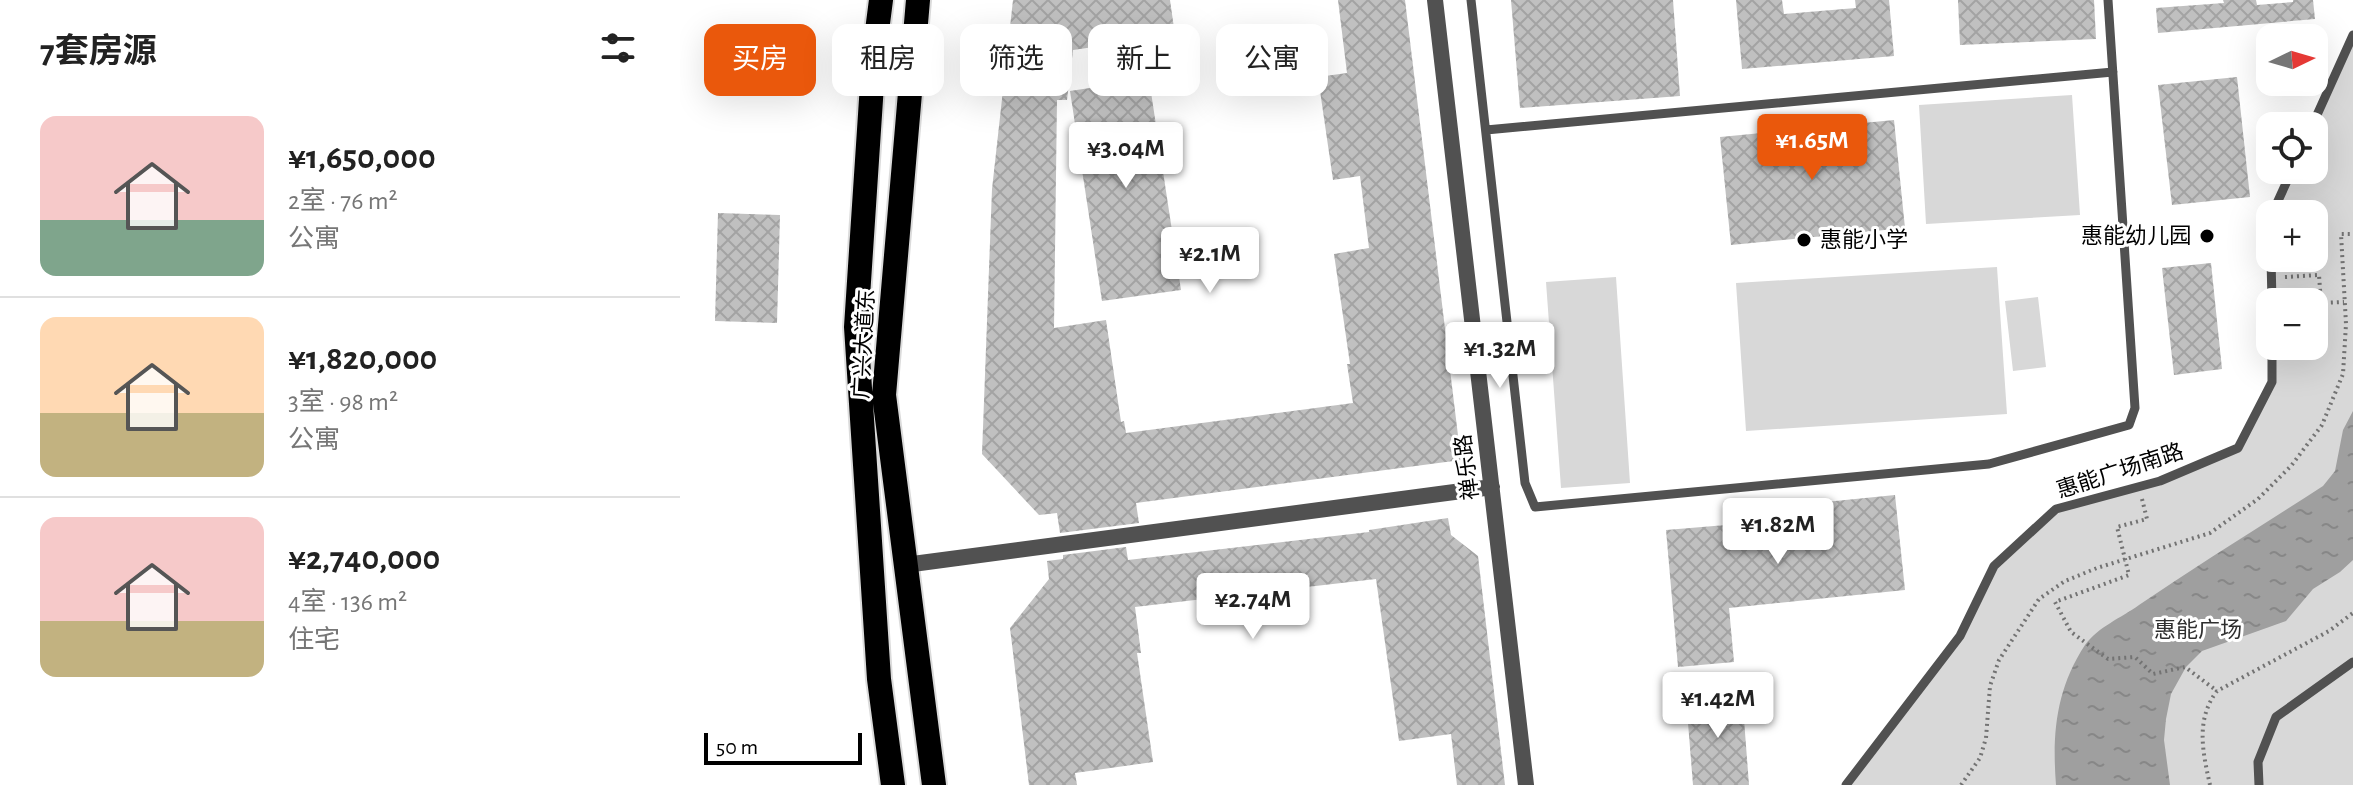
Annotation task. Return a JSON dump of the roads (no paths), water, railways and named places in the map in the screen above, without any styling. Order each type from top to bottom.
[{"type":"highway","name":"广兴大道东","points":[[881,0],[874,54],[856,327],[879,679],[893,785]]},
{"type":"highway","name":"广兴大道东","points":[[918,0],[884,395],[934,785]]},
{"type":"street","name":"禅乐路","points":[[1435,0],[1526,785]]},
{"type":"street","points":[[905,565],[1492,487]]},
{"type":"lane","points":[[1471,0],[1525,483],[1535,507],[1989,464],[2129,425],[2135,408],[2108,0]]},
{"type":"lane","points":[[2318,112],[2353,35]]},
{"type":"lane","points":[[1486,130],[2113,72]]},
{"type":"lane","name":"惠能广场南路","points":[[1846,785],[1960,636],[1994,566],[2056,509],[2160,481],[2238,448],[2272,382],[2272,360]]},
{"type":"lane","points":[[2259,785],[2258,762],[2276,717],[2353,662]]},
{"type":"water","points":[[2353,411],[2353,560],[2313,589],[2286,621],[2202,651],[2186,667],[2171,694],[2166,719],[2164,740],[2170,785],[2056,785],[2058,712],[2068,678],[2085,645],[2110,623],[2323,486],[2335,471],[2343,430]]},
{"type":"place","name":"惠能幼儿园","points":[[2207,236]]},
{"type":"place","name":"惠能小学","points":[[1804,240]]},
{"type":"park label","name":"惠能广场","points":[[2198,630]]}]
